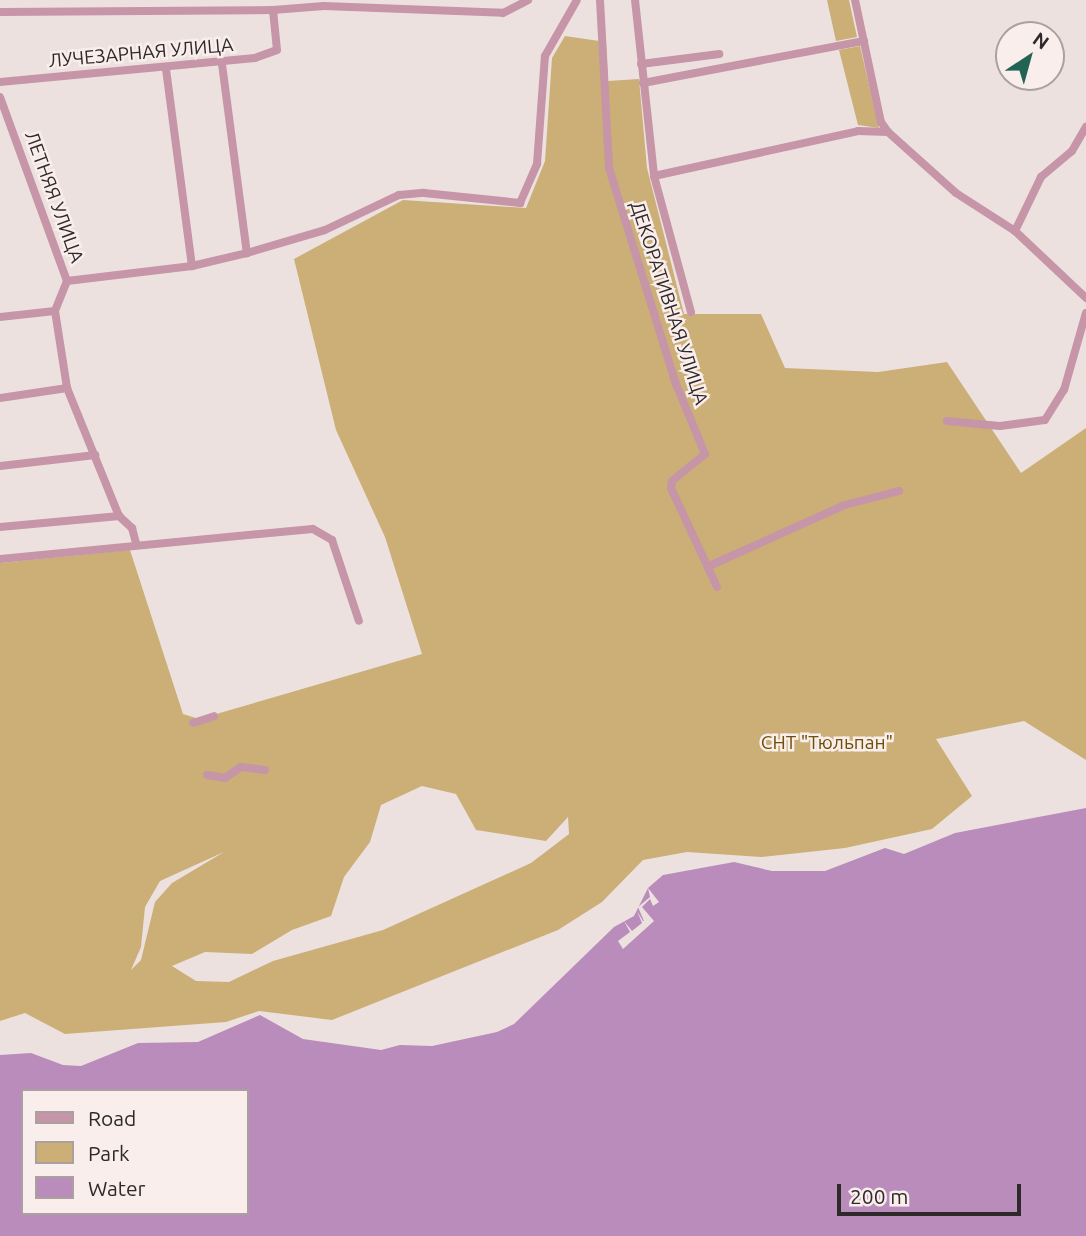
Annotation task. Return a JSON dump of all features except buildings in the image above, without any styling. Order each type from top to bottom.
[{"type":"street","points":[[0,12],[273,10],[324,6],[503,13],[528,0]]},
{"type":"street","points":[[67,281],[192,266],[247,253],[326,230],[399,195],[424,193],[520,202],[537,164],[545,56],[578,0]]},
{"type":"street","name":"ДЕКОРАТИВНАЯ УЛИЦА","points":[[600,0],[609,168],[676,384],[705,454],[673,481],[671,488],[717,587]]},
{"type":"street","points":[[635,0],[653,176],[691,312]]},
{"type":"street","points":[[855,0],[881,122],[888,132],[956,193],[1015,230],[1086,298]]},
{"type":"street","name":"ЛУЧЕЗАРНАЯ УЛИЦА","points":[[0,82],[222,64],[277,50],[273,10]]},
{"type":"street","points":[[643,83],[864,41]]},
{"type":"street","points":[[640,64],[719,54]]},
{"type":"street","points":[[222,64],[247,253]]},
{"type":"street","points":[[166,69],[192,266]]},
{"type":"street","name":"ЛЕТНЯЯ УЛИЦА","points":[[0,97],[67,281],[55,311],[66,388],[119,516],[132,528],[136,543]]},
{"type":"street","points":[[1015,230],[1041,177],[1072,151],[1086,127]]},
{"type":"street","points":[[653,176],[858,131],[888,132]]},
{"type":"street","points":[[0,317],[55,311]]},
{"type":"street","points":[[947,421],[1000,426],[1045,419],[1065,390],[1086,313]]},
{"type":"street","points":[[0,398],[66,388]]},
{"type":"street","points":[[0,466],[95,455]]},
{"type":"street","points":[[709,566],[845,505],[899,491]]},
{"type":"street","points":[[0,527],[119,516]]},
{"type":"street","points":[[0,559],[136,543],[236,539],[313,529],[332,540],[359,621]]},
{"type":"street","points":[[193,723],[214,716]]},
{"type":"street","points":[[207,775],[225,778],[241,767],[265,770]]},
{"type":"green space","points":[[827,0],[849,0],[857,37],[836,41]]},
{"type":"green space","name":"СНТ \"Тюльпан\"","points":[[565,36],[606,42],[608,81],[639,79],[647,168],[684,314],[761,314],[785,368],[878,372],[947,362],[1021,473],[1086,428],[1086,760],[1024,721],[936,739],[972,796],[932,829],[845,848],[761,857],[687,852],[643,860],[602,902],[558,930],[332,1020],[259,1011],[226,1022],[65,1034],[25,1013],[0,1021],[0,563],[130,550],[183,714],[199,719],[422,654],[385,537],[336,430],[294,259],[403,200],[526,208],[545,161],[552,58]],"holes":[[[422,786],[456,794],[476,830],[546,841],[568,817],[569,834],[531,863],[383,930],[273,961],[229,982],[196,981],[172,966],[205,952],[252,954],[292,930],[331,916],[344,877],[370,842],[381,805]],[[224,852],[172,883],[155,902],[141,960],[131,970],[141,947],[145,907],[160,881]]]},
{"type":"green space","points":[[860,46],[879,128],[858,125],[839,50]]},
{"type":"water","points":[[1086,808],[1086,1236],[0,1236],[0,1055],[31,1053],[63,1065],[81,1066],[138,1043],[198,1042],[260,1015],[303,1039],[381,1050],[400,1045],[432,1046],[497,1032],[514,1024],[614,927],[634,916],[648,888],[663,875],[734,862],[772,871],[825,871],[885,848],[904,854],[955,833]]},
{"type":"pier","points":[[648,888],[659,902],[653,906],[650,899],[642,907],[654,921],[623,949],[618,941],[630,932],[624,921],[632,931],[642,923],[637,911],[644,921],[638,907],[650,897]]}]
